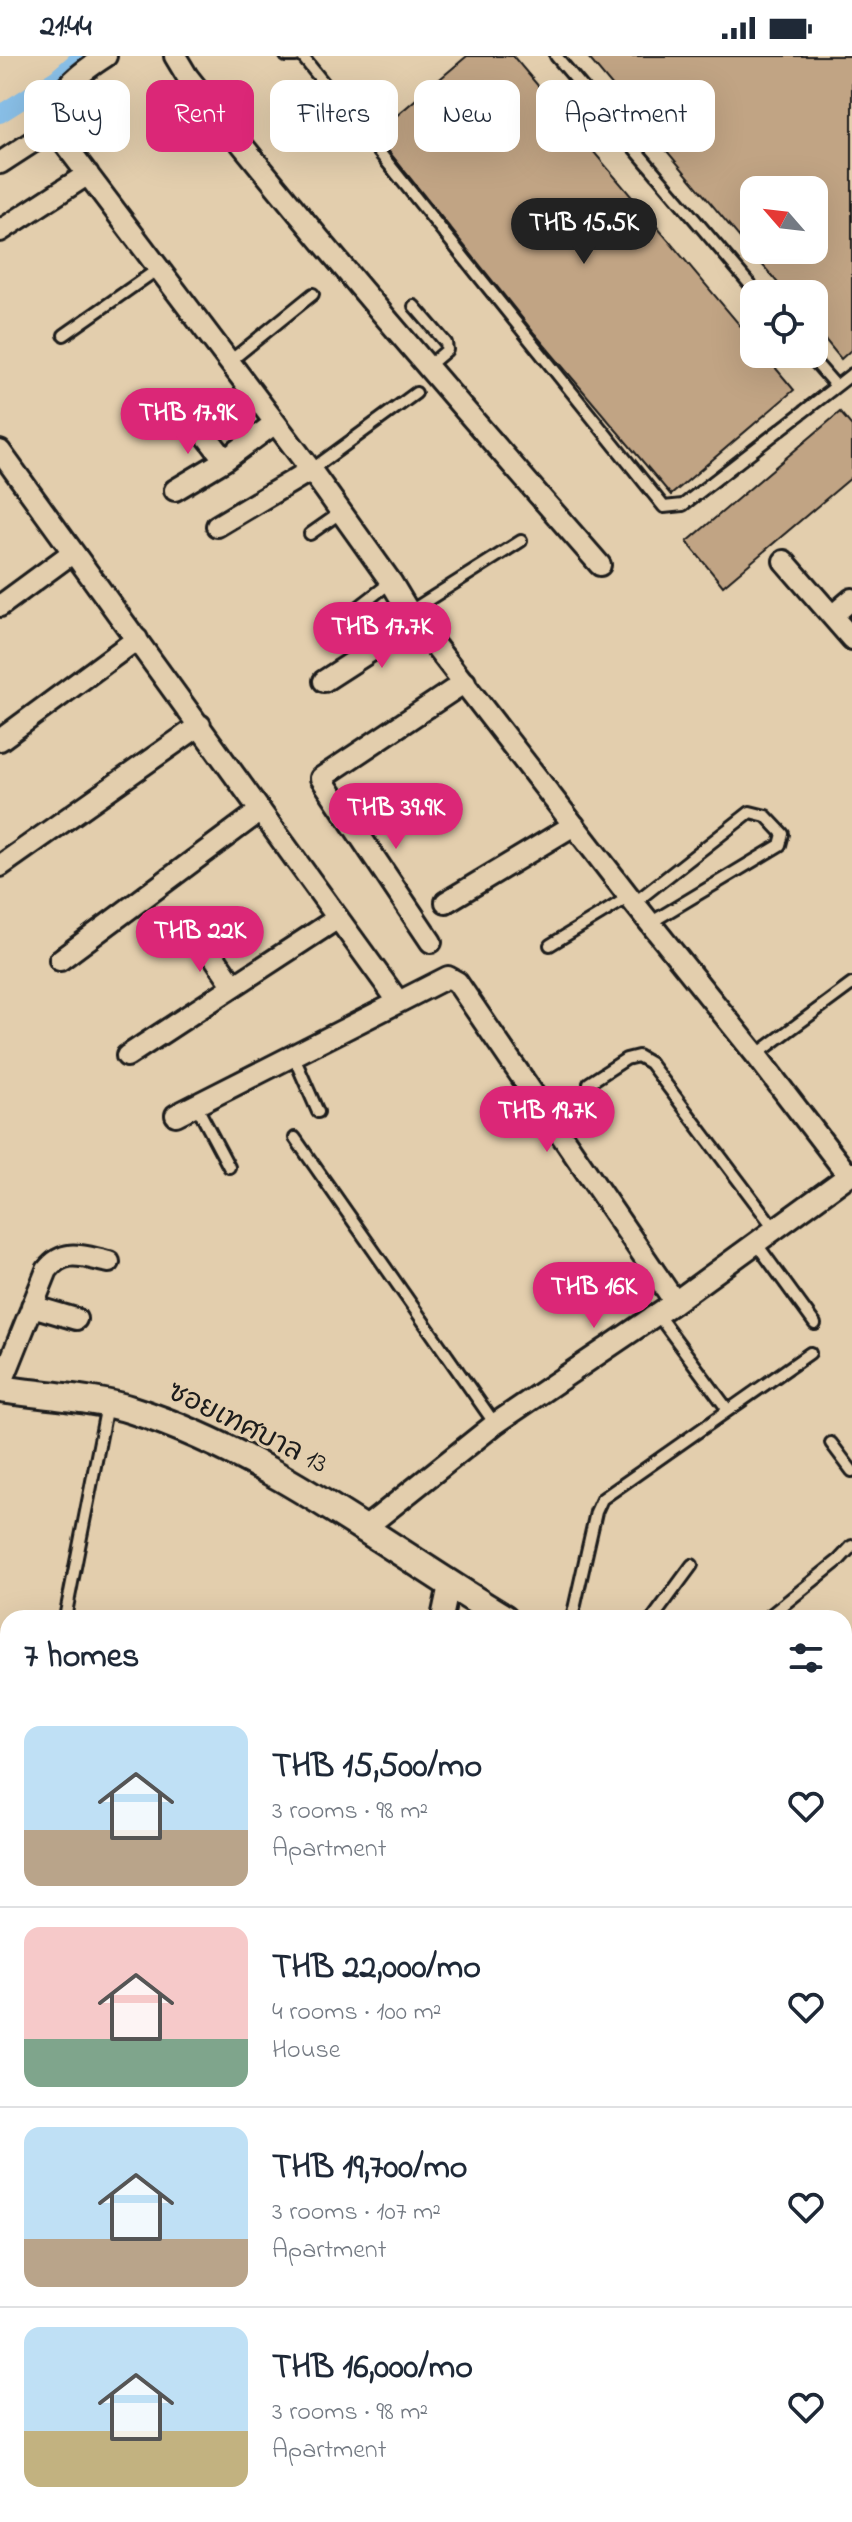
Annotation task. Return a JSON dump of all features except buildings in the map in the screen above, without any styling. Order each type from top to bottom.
[{"type":"street","points":[[74,80],[106,56]]},
{"type":"street","points":[[175,56],[187,76],[275,188],[600,565]]},
{"type":"street","points":[[0,163],[24,147]]},
{"type":"street","points":[[72,152],[311,470],[413,617],[631,900],[850,1174],[675,1302],[495,1424],[365,1528]]},
{"type":"street","points":[[0,231],[88,174]]},
{"type":"street","points":[[187,411],[225,460]]},
{"type":"street","points":[[175,490],[225,460],[275,423]]},
{"type":"street","points":[[4,464],[137,639],[398,1001]]},
{"type":"street","points":[[217,526],[311,470]]},
{"type":"street","points":[[0,606],[72,553]]},
{"type":"street","points":[[784,561],[852,639]]},
{"type":"street","points":[[832,616],[852,599]]},
{"type":"street","points":[[324,681],[413,617]]},
{"type":"street","points":[[0,740],[137,639]]},
{"type":"street","points":[[431,942],[321,778],[465,682]]},
{"type":"street","points":[[0,866],[200,725]]},
{"type":"street","points":[[60,960],[260,811]]},
{"type":"street","points":[[446,902],[574,825]]},
{"type":"street","points":[[127,1056],[338,918]]},
{"type":"street","points":[[201,938],[234,986]]},
{"type":"street","points":[[176,1115],[448,977],[457,982],[675,1302]]},
{"type":"street","points":[[0,1388],[47,1270],[55,1259],[70,1254],[109,1262]]},
{"type":"street","points":[[32,1306],[76,1319]]},
{"type":"street","name":"ซอยเทศบาล 13","points":[[0,1388],[130,1409],[193,1433],[323,1502],[491,1610]]},
{"type":"street","points":[[444,1610],[449,1585]]},
{"type":"lane","points":[[286,56],[296,56]]},
{"type":"lane","points":[[302,56],[664,507],[683,505],[852,374]]},
{"type":"lane","points":[[556,56],[746,280]]},
{"type":"lane","points":[[64,335],[158,269]]},
{"type":"lane","points":[[229,362],[313,294]]},
{"type":"lane","points":[[414,306],[446,343],[447,350],[427,367]]},
{"type":"lane","points":[[820,368],[836,386]]},
{"type":"lane","points":[[311,470],[416,393]]},
{"type":"lane","points":[[310,534],[340,513]]},
{"type":"lane","points":[[413,617],[521,541]]},
{"type":"lane","points":[[347,616],[391,582]]},
{"type":"lane","points":[[550,945],[631,900],[750,812],[766,816],[783,834],[780,845],[650,923]]},
{"type":"lane","points":[[756,1055],[852,984]]},
{"type":"lane","points":[[293,1055],[318,1112]]},
{"type":"lane","points":[[589,1083],[626,1059],[638,1056],[650,1063],[775,1229]]},
{"type":"lane","points":[[196,1105],[229,1167]]},
{"type":"lane","points":[[295,1138],[495,1424]]},
{"type":"lane","points":[[756,1243],[815,1324]]},
{"type":"lane","points":[[657,1314],[728,1410]]},
{"type":"lane","points":[[574,1610],[596,1512],[602,1499],[810,1353]]},
{"type":"lane","points":[[67,1610],[107,1405]]},
{"type":"lane","points":[[831,1443],[852,1471]]},
{"type":"lane","points":[[777,1610],[852,1546]]},
{"type":"lane","points":[[659,1610],[692,1565]]},
{"type":"waterway","points":[[0,114],[57,78],[82,56]]}]
